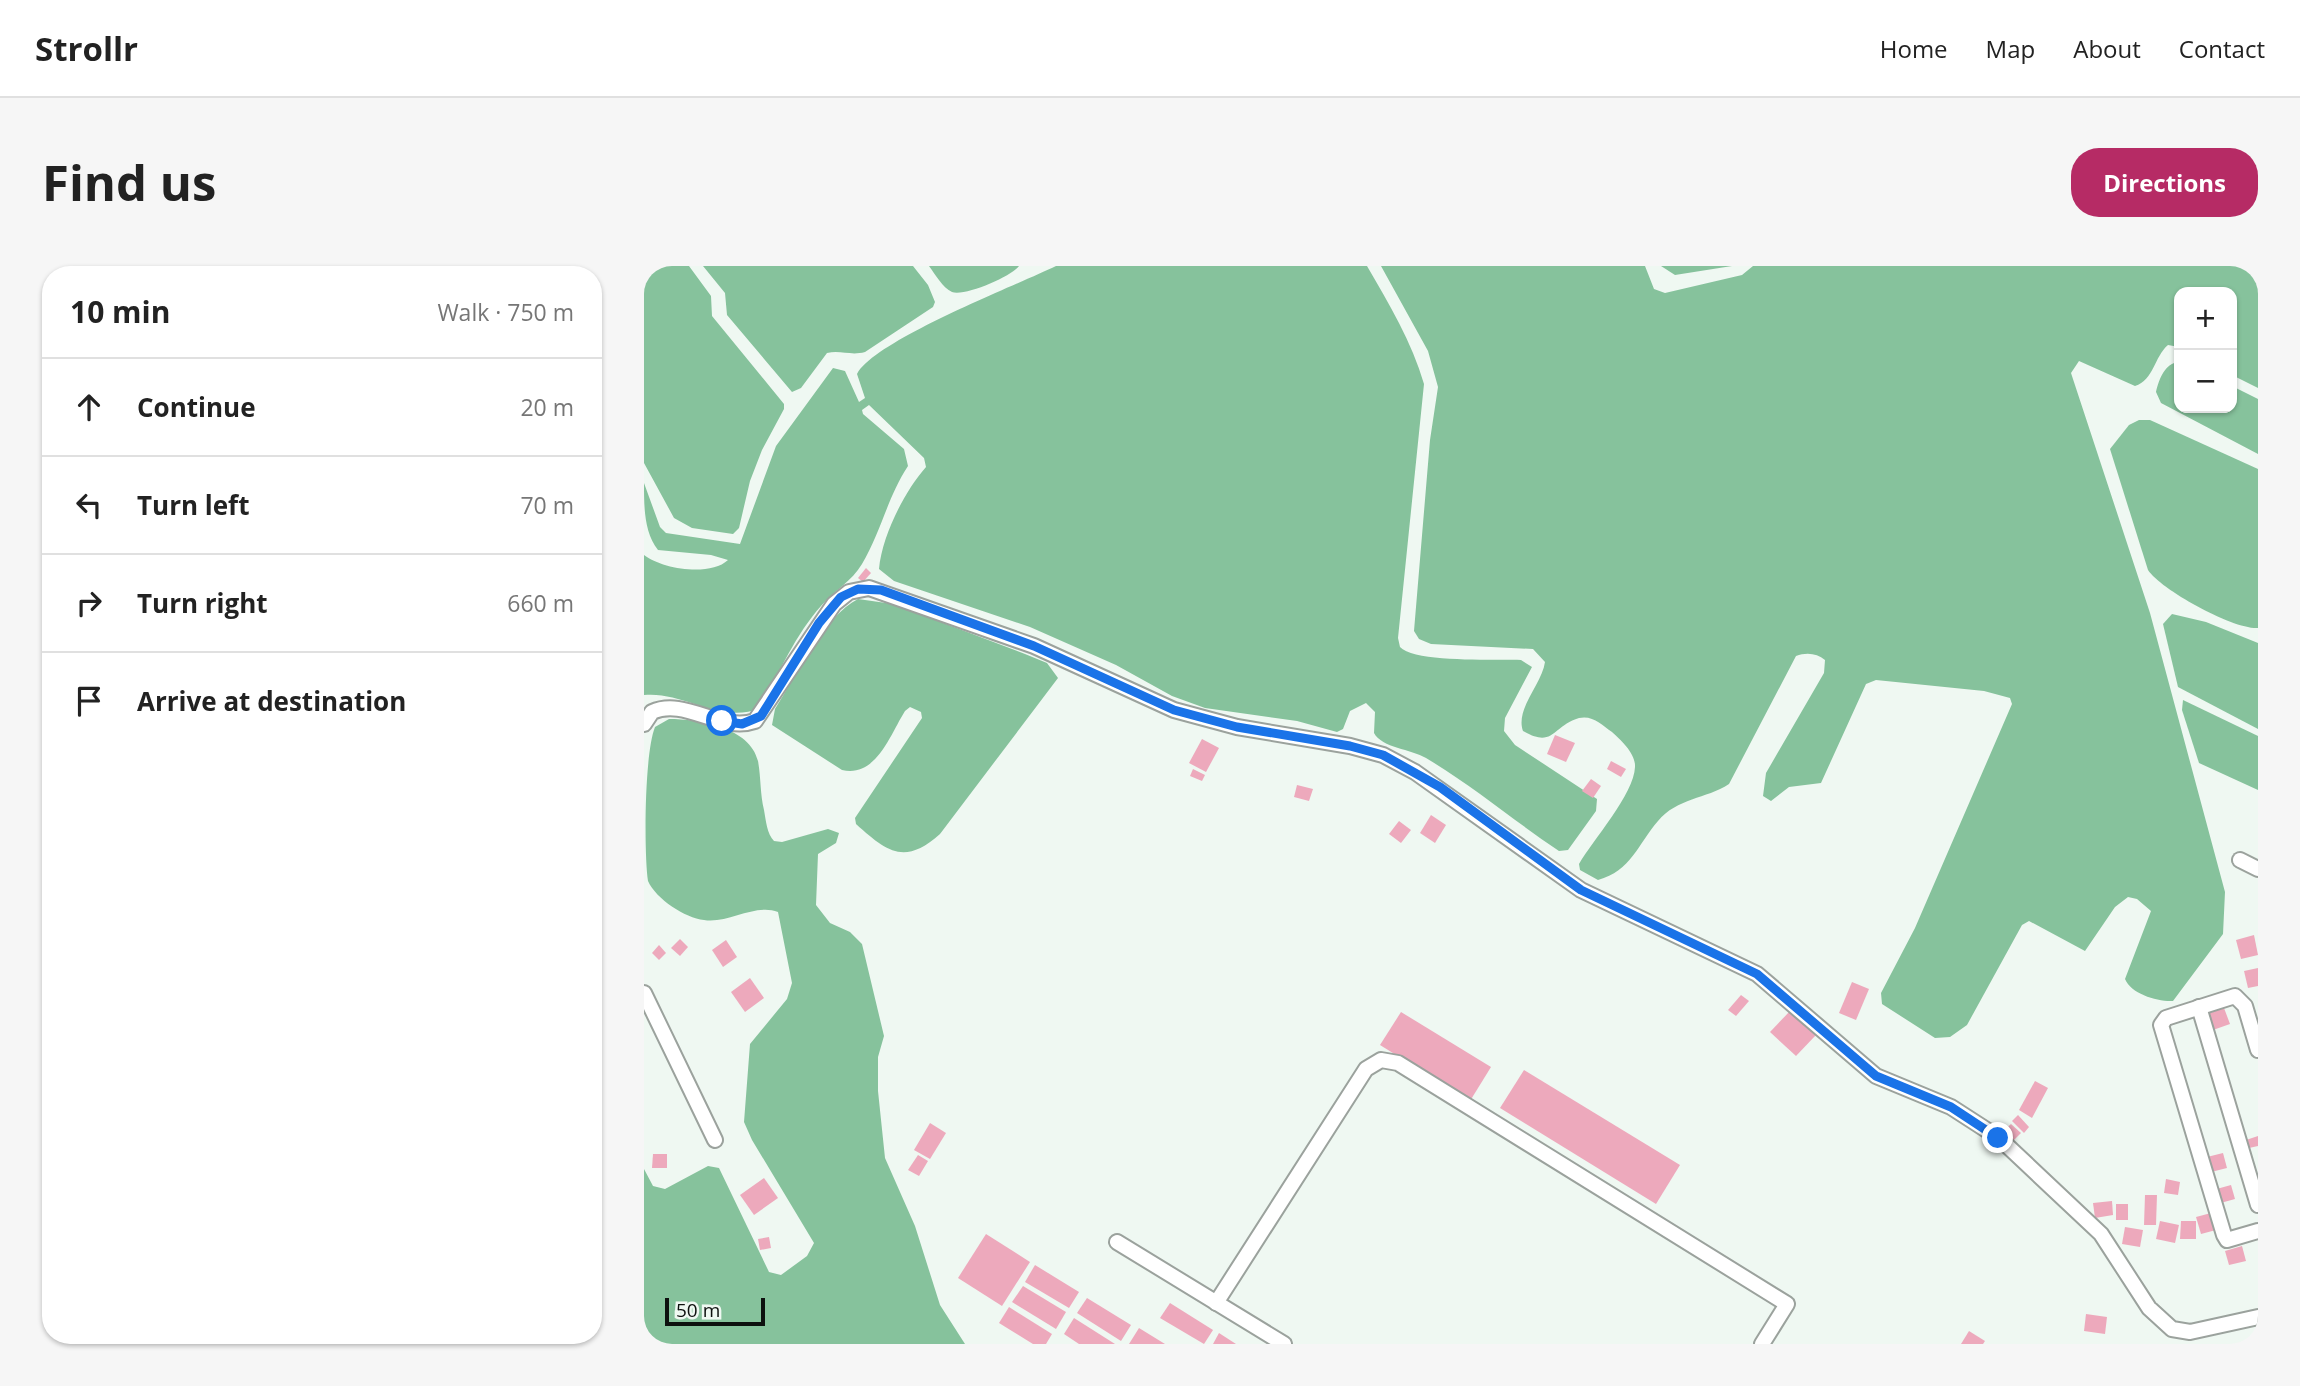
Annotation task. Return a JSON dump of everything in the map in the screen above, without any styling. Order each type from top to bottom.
[{"type":"street","points":[[644,724],[652,712],[669,708],[733,724],[755,720],[834,604],[849,592],[869,589],[1046,650],[1174,710],[1237,727],[1350,746],[1383,755],[1440,787],[1581,890],[1757,974],[1876,1076],[1951,1107],[1998,1138],[2101,1234],[2149,1308],[2172,1329],[2190,1332],[2258,1317]]},
{"type":"street","points":[[2240,860],[2258,869]]},
{"type":"street","points":[[644,993],[715,1140]]},
{"type":"street","points":[[2258,1050],[2241,1000],[2235,996],[2166,1018],[2161,1025],[2224,1235],[2227,1240],[2258,1231]]},
{"type":"street","points":[[2199,1007],[2258,1205]]},
{"type":"street","points":[[1216,1303],[1366,1069],[1381,1060],[1398,1063],[1787,1304],[1762,1344]]},
{"type":"street","points":[[1117,1242],[1284,1344]]},
{"type":"shaded area","points":[[644,266],[689,266],[711,296],[712,316],[784,404],[784,409],[762,450],[750,481],[739,528],[733,534],[692,528],[674,518],[644,463]]},
{"type":"shaded area","points":[[703,266],[913,266],[928,285],[935,302],[933,307],[865,352],[827,353],[801,388],[792,392],[727,315],[725,293]]},
{"type":"shaded area","points":[[929,266],[1019,266],[987,285],[958,293],[945,287]]},
{"type":"shaded area","points":[[1056,266],[1367,266],[1392,309],[1424,384],[1398,638],[1400,647],[1422,656],[1521,660],[1532,667],[1505,718],[1504,731],[1515,745],[1597,799],[1596,811],[1568,850],[1559,851],[1426,758],[1383,742],[1374,733],[1375,712],[1366,703],[1350,711],[1343,729],[1337,732],[1297,721],[1205,708],[1172,696],[1116,665],[1030,627],[894,581],[879,569],[881,556],[889,529],[902,502],[926,467],[924,458],[869,405],[862,410],[863,414],[904,449],[908,466],[862,564],[812,617],[760,708],[731,713],[674,698],[644,695],[644,555],[662,564],[698,570],[720,565],[728,560],[711,555],[658,550],[647,527],[644,483],[660,527],[666,533],[740,544],[776,446],[833,368],[845,371],[859,402],[865,398],[857,374],[869,360],[890,345],[949,314]]},
{"type":"shaded area","points":[[1381,266],[1645,266],[1654,289],[1665,293],[1742,275],[1753,266],[2258,266],[2258,388],[2237,378],[2237,287],[2174,287],[2174,346],[2168,345],[2163,350],[2150,374],[2141,383],[2135,386],[2079,361],[2071,373],[2150,613],[2225,892],[2223,934],[2173,1001],[2146,996],[2133,989],[2125,979],[2151,911],[2137,899],[2128,897],[2115,907],[2085,951],[2029,921],[2022,925],[1967,1025],[1950,1037],[1935,1038],[1882,1004],[1881,993],[1915,928],[2012,704],[2010,698],[1984,691],[1876,680],[1866,684],[1821,783],[1789,787],[1771,801],[1763,796],[1766,773],[1824,673],[1825,660],[1819,656],[1796,656],[1729,784],[1666,813],[1633,856],[1609,876],[1598,880],[1580,870],[1579,864],[1612,817],[1633,778],[1635,762],[1627,748],[1612,732],[1589,718],[1570,722],[1547,737],[1533,736],[1523,731],[1523,714],[1545,662],[1533,649],[1431,644],[1419,639],[1414,631],[1430,440],[1438,387],[1428,351]]},
{"type":"shaded area","points":[[1661,266],[1732,266],[1675,275]]},
{"type":"shaded area","points":[[2174,363],[2174,410],[2161,403],[2156,392],[2161,377]]},
{"type":"shaded area","points":[[2237,388],[2258,399],[2258,454],[2180,413],[2237,413]]},
{"type":"shaded area","points":[[2139,420],[2150,420],[2258,469],[2258,628],[2216,616],[2167,588],[2148,570],[2110,449],[2129,425]]},
{"type":"shaded area","points":[[858,599],[893,604],[1025,654],[1047,663],[1058,678],[940,834],[917,850],[897,852],[887,848],[856,824],[855,818],[922,718],[921,712],[910,707],[905,711],[881,752],[864,768],[854,771],[842,770],[772,725],[775,709],[822,633],[846,607]]},
{"type":"shaded area","points":[[2172,614],[2206,622],[2258,643],[2258,729],[2178,687],[2163,624]]},
{"type":"shaded area","points":[[2183,700],[2258,736],[2258,790],[2199,763],[2182,710]]},
{"type":"shaded area","points":[[669,719],[721,727],[745,740],[753,749],[758,761],[767,827],[774,841],[782,842],[828,829],[839,833],[836,843],[818,854],[816,905],[830,923],[850,932],[862,944],[884,1036],[878,1057],[878,1091],[885,1158],[915,1226],[940,1305],[965,1344],[644,1344],[644,1169],[653,1186],[665,1189],[708,1166],[719,1168],[769,1272],[781,1275],[807,1256],[814,1243],[744,1122],[750,1044],[787,999],[792,983],[778,912],[760,910],[722,919],[704,920],[680,912],[664,901],[648,881],[647,781],[651,741],[655,727]]},
{"type":"building","points":[[866,568],[871,573],[863,582],[858,578]]},
{"type":"building","points":[[1555,735],[1575,743],[1566,762],[1547,754]]},
{"type":"building","points":[[1202,739],[1219,748],[1206,772],[1189,763]]},
{"type":"building","points":[[1611,761],[1626,769],[1621,777],[1607,769]]},
{"type":"building","points":[[1193,769],[1205,775],[1202,781],[1190,776]]},
{"type":"building","points":[[1591,779],[1601,786],[1593,798],[1582,791]]},
{"type":"building","points":[[1297,785],[1313,789],[1309,801],[1294,797]]},
{"type":"building","points":[[1431,815],[1446,825],[1435,843],[1420,833]]},
{"type":"building","points":[[1399,821],[1411,830],[1401,843],[1389,834]]},
{"type":"building","points":[[2254,935],[2258,955],[2241,959],[2236,940]]},
{"type":"building","points":[[680,939],[688,947],[680,956],[671,948]]},
{"type":"building","points":[[726,940],[737,957],[723,967],[712,950]]},
{"type":"building","points":[[659,945],[666,953],[659,960],[652,953]]},
{"type":"building","points":[[2258,968],[2258,986],[2248,988],[2244,971]]},
{"type":"building","points":[[750,978],[764,998],[745,1012],[731,992]]},
{"type":"building","points":[[1852,982],[1869,989],[1856,1020],[1839,1013]]},
{"type":"building","points":[[1741,995],[1749,1001],[1736,1016],[1728,1010]]},
{"type":"building","points":[[2224,1008],[2230,1024],[2213,1030],[2207,1014]]},
{"type":"building","points":[[1790,1011],[1816,1035],[1796,1056],[1770,1032]]},
{"type":"building","points":[[1401,1012],[1491,1067],[1470,1101],[1380,1045]]},
{"type":"building","points":[[1524,1070],[1680,1165],[1656,1204],[1500,1108]]},
{"type":"building","points":[[2035,1081],[2048,1088],[2032,1118],[2019,1110]]},
{"type":"building","points":[[2018,1115],[2029,1127],[2024,1133],[2012,1121]]},
{"type":"building","points":[[930,1123],[946,1133],[930,1159],[914,1150]]},
{"type":"building","points":[[2011,1124],[2021,1133],[2011,1143],[2001,1133]]},
{"type":"building","points":[[2258,1136],[2258,1146],[2249,1148],[2246,1140]]},
{"type":"building","points":[[2223,1153],[2227,1168],[2207,1173],[2203,1158]]},
{"type":"building","points":[[653,1154],[667,1154],[667,1168],[652,1168]]},
{"type":"building","points":[[918,1155],[928,1161],[919,1176],[908,1170]]},
{"type":"building","points":[[764,1178],[778,1198],[754,1215],[740,1195]]},
{"type":"building","points":[[2166,1179],[2180,1182],[2178,1195],[2164,1193]]},
{"type":"building","points":[[2231,1185],[2235,1199],[2217,1204],[2213,1190]]},
{"type":"building","points":[[2145,1195],[2157,1195],[2156,1225],[2144,1225]]},
{"type":"building","points":[[2112,1201],[2113,1215],[2095,1218],[2093,1203]]},
{"type":"building","points":[[2116,1204],[2128,1204],[2128,1220],[2116,1220]]},
{"type":"building","points":[[2211,1213],[2216,1230],[2201,1234],[2196,1217]]},
{"type":"building","points":[[2160,1221],[2179,1225],[2175,1243],[2156,1239]]},
{"type":"building","points":[[2181,1221],[2196,1221],[2196,1239],[2180,1239]]},
{"type":"building","points":[[2125,1227],[2143,1230],[2140,1247],[2122,1244]]},
{"type":"building","points":[[986,1234],[1030,1262],[1002,1306],[958,1278]]},
{"type":"building","points":[[769,1237],[771,1248],[760,1250],[758,1239]]},
{"type":"building","points":[[2242,1246],[2246,1261],[2229,1265],[2225,1251]]},
{"type":"building","points":[[1035,1265],[1079,1292],[1069,1308],[1025,1282]]},
{"type":"building","points":[[1023,1286],[1066,1312],[1056,1329],[1012,1302]]},
{"type":"building","points":[[1087,1298],[1131,1325],[1121,1341],[1077,1313]]},
{"type":"building","points":[[1170,1303],[1213,1330],[1204,1344],[1160,1318]]},
{"type":"building","points":[[1009,1307],[1052,1334],[1046,1344],[1033,1344],[999,1323]]},
{"type":"building","points":[[2086,1314],[2107,1317],[2105,1334],[2084,1331]]},
{"type":"building","points":[[1074,1318],[1115,1344],[1079,1344],[1064,1334]]},
{"type":"building","points":[[1139,1328],[1165,1344],[1129,1344]]},
{"type":"building","points":[[1969,1331],[1985,1341],[1983,1344],[1961,1344]]},
{"type":"building","points":[[1219,1333],[1236,1344],[1213,1344]]},
{"type":"route","points":[[722,721],[742,724],[761,716],[819,623],[834,604],[841,597],[858,589],[881,590],[1091,669],[1174,710],[1237,727],[1288,734],[1383,755],[1440,787],[1581,890],[1735,962],[1768,981],[1876,1076],[1951,1107],[1998,1138]]}]
